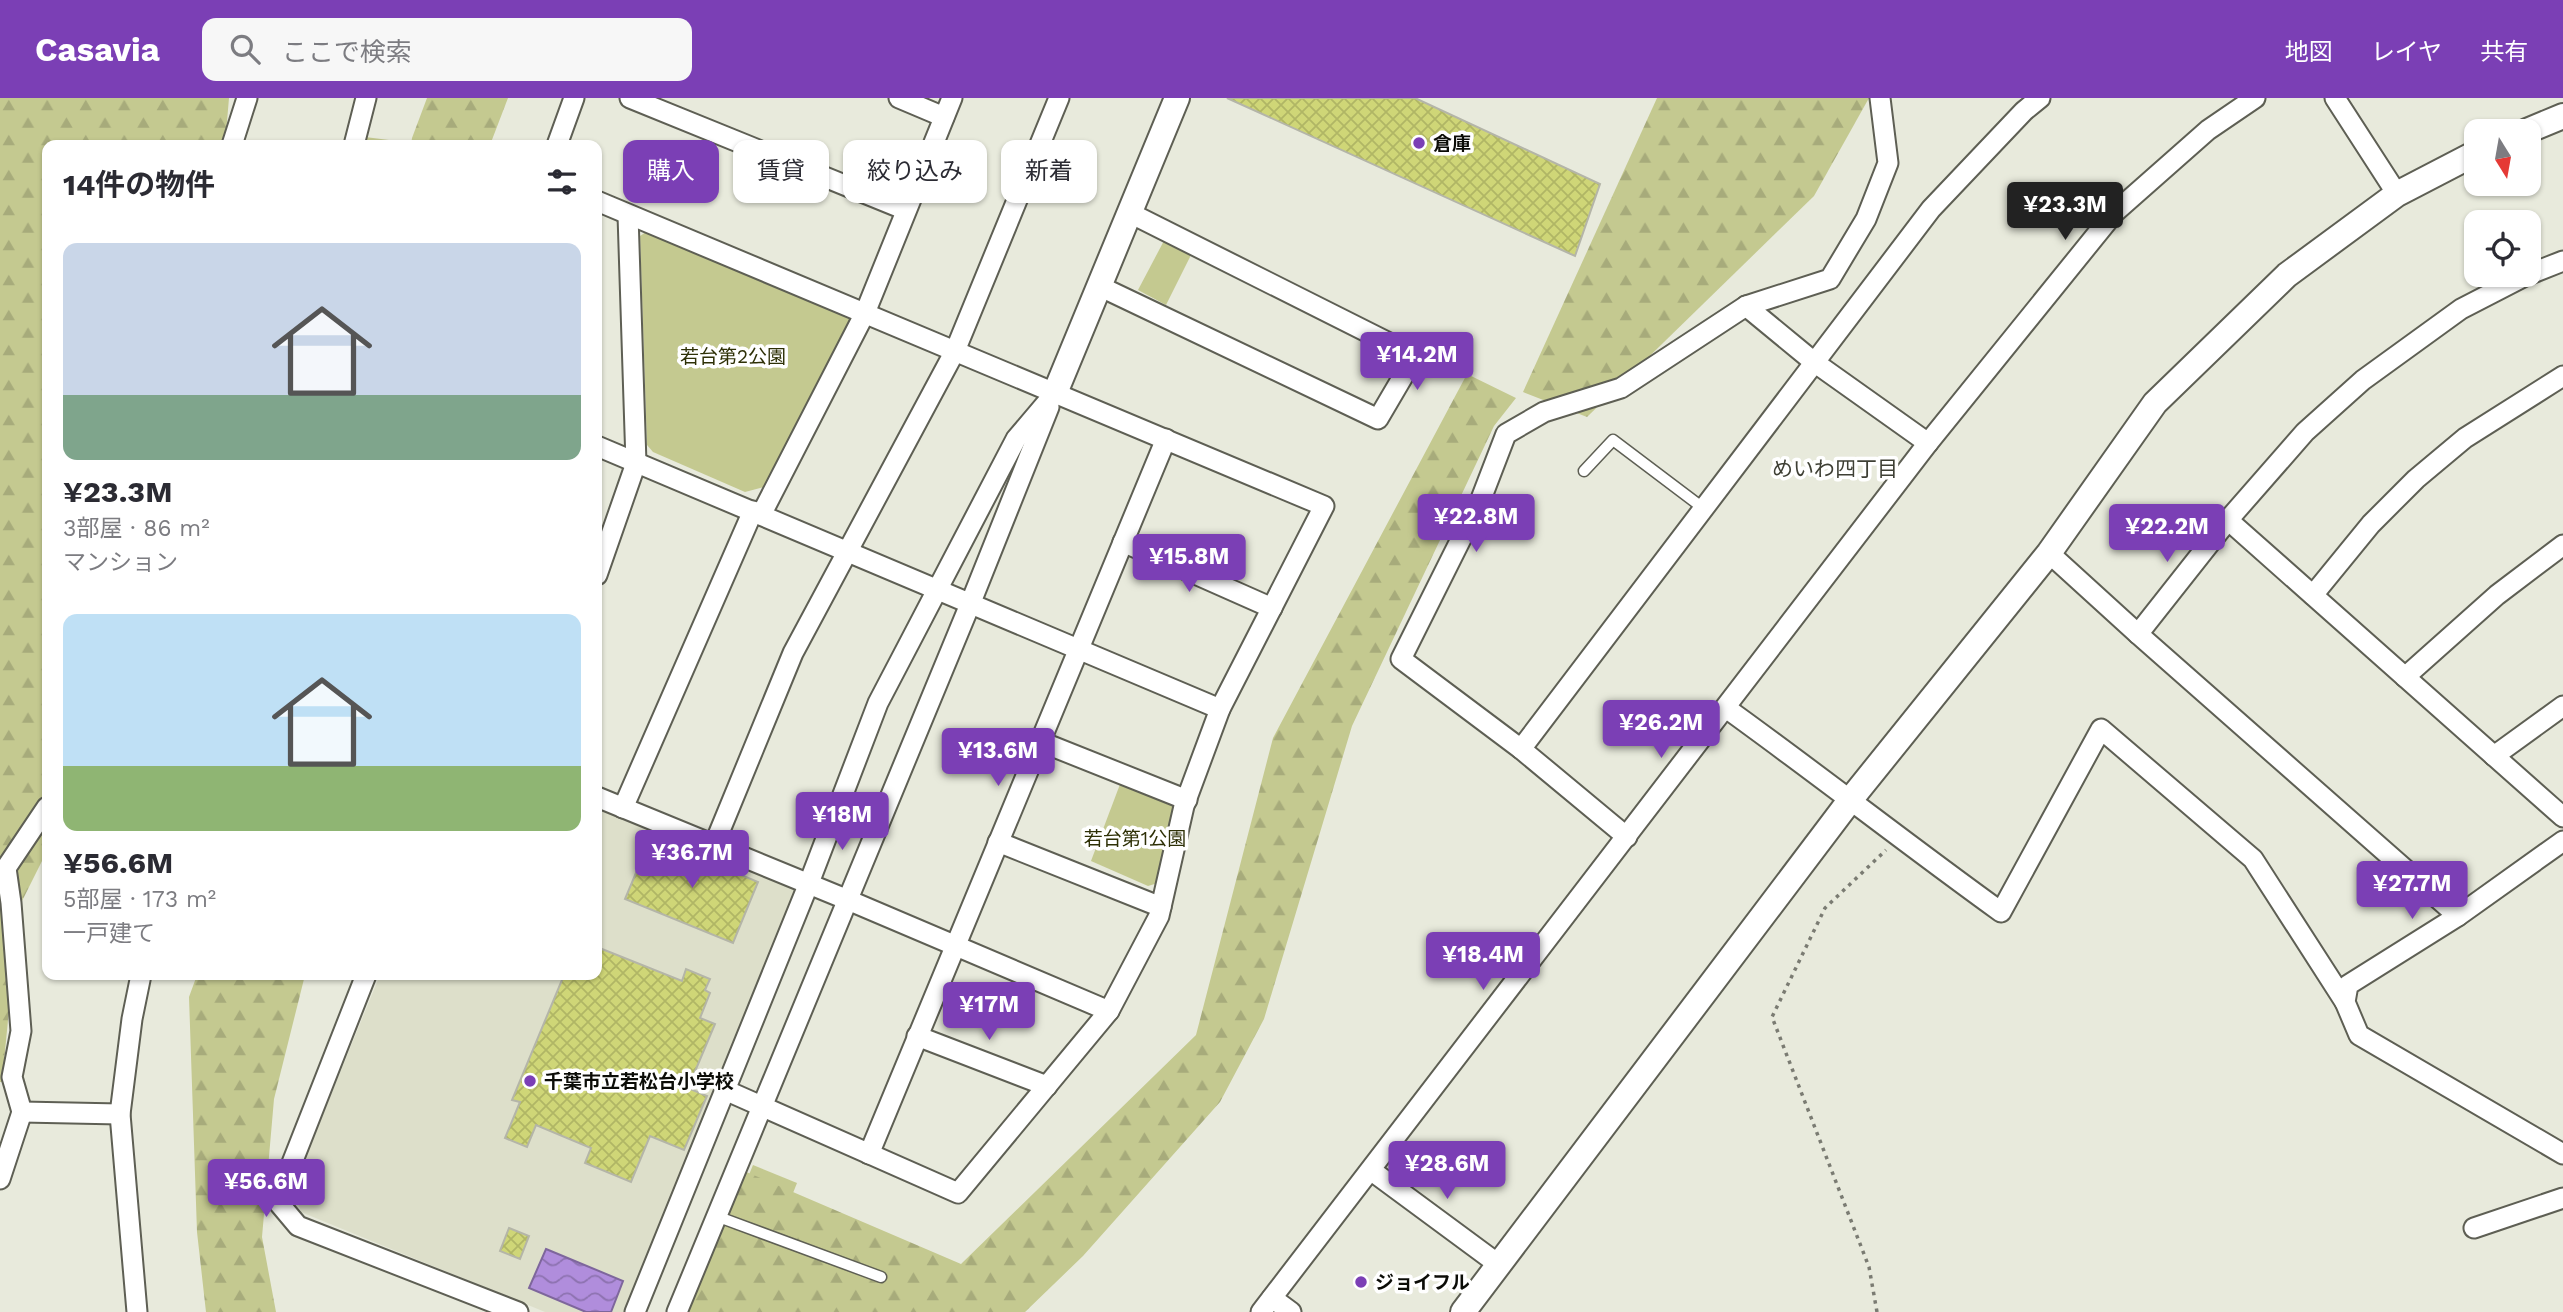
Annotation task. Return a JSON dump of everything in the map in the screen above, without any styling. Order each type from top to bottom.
[{"type":"street","points":[[234,140],[247,98]]},
{"type":"street","points":[[355,140],[366,98]]},
{"type":"street","points":[[559,140],[575,98]]},
{"type":"street","points":[[630,98],[906,210]]},
{"type":"street","points":[[899,98],[944,117]]},
{"type":"street","points":[[623,808],[757,513],[865,313],[952,98]]},
{"type":"street","points":[[714,845],[793,653],[955,351],[1059,98]]},
{"type":"street","points":[[678,1312],[1177,98]]},
{"type":"street","points":[[1627,837],[1521,749],[1401,659],[1481,499],[1506,434],[1545,412],[1620,388],[1746,306],[1830,279],[1866,219],[1888,163],[1880,98]]},
{"type":"street","points":[[1521,749],[1931,209],[2019,104],[2040,98]]},
{"type":"street","points":[[1291,1312],[1267,1305],[1928,443],[2114,213],[2208,131],[2255,98]]},
{"type":"street","points":[[2334,98],[2397,194]]},
{"type":"street","points":[[2541,125],[2563,116]]},
{"type":"street","points":[[1464,1312],[1851,799],[2049,553],[2155,402],[2287,275],[2397,194],[2464,159]]},
{"type":"street","points":[[602,203],[1324,506],[1220,709],[1187,800],[1159,916],[1109,1011],[958,1193],[725,1090]]},
{"type":"street","points":[[1099,286],[1378,419],[1415,356],[1130,213]]},
{"type":"street","points":[[602,561],[636,463],[628,215]]},
{"type":"street","points":[[2138,634],[2228,520],[2305,432],[2362,380],[2461,309],[2525,276],[2563,261]]},
{"type":"street","points":[[1746,306],[1814,362],[1928,443]]},
{"type":"street","points":[[2313,595],[2371,524],[2416,479],[2465,438],[2563,376]]},
{"type":"street","points":[[635,1312],[809,883],[878,703],[1016,439],[1055,393]]},
{"type":"street","points":[[869,1154],[1166,439]]},
{"type":"street","points":[[602,448],[1220,709]]},
{"type":"street","points":[[2228,520],[2563,817]]},
{"type":"street","points":[[1123,542],[1272,608]]},
{"type":"street","points":[[2405,677],[2497,595],[2563,545]]},
{"type":"street","points":[[2049,553],[2458,916]]},
{"type":"street","points":[[2494,756],[2563,706]]},
{"type":"street","points":[[1726,708],[2001,912],[2101,729],[2253,859],[2345,1002],[2359,1035],[2563,1154]]},
{"type":"street","points":[[1039,741],[1187,800]]},
{"type":"street","points":[[602,799],[809,883],[1109,1011]]},
{"type":"street","points":[[0,1180],[22,1112],[12,1077],[21,1031],[11,903],[5,868],[42,814]]},
{"type":"street","points":[[2345,1002],[2348,985],[2458,916],[2563,841]]},
{"type":"street","points":[[998,842],[1161,907]]},
{"type":"street","points":[[138,1312],[120,1114],[132,1019],[140,980]]},
{"type":"street","points":[[364,980],[277,1200],[298,1226],[518,1312]]},
{"type":"street","points":[[917,1037],[1047,1086]]},
{"type":"street","points":[[22,1112],[120,1114]]},
{"type":"street","points":[[1371,1171],[1498,1265]]},
{"type":"street","points":[[2474,1228],[2563,1198]]},
{"type":"lane","points":[[1584,471],[1614,440],[1703,508]]},
{"type":"lane","points":[[716,1216],[881,1278]]},
{"type":"path","points":[[1877,1312],[1868,1266],[1772,1017],[1825,908],[1899,838]]},
{"type":"shaded area","name":"千葉市立若松台小学校","points":[[602,803],[792,882],[799,899],[629,1312],[545,1312],[301,1212],[293,1187],[378,980],[602,980]]},
{"type":"green space","points":[[0,98],[229,98],[225,140],[42,140],[42,861],[19,907],[0,1082]]},
{"type":"green space","points":[[427,98],[508,98],[492,140],[412,138]]},
{"type":"green space","points":[[1657,98],[1869,98],[1814,196],[1587,417],[1523,392]]},
{"type":"green space","points":[[365,137],[389,140],[364,140]]},
{"type":"green space","name":"若台第2公園","points":[[652,228],[847,308],[851,323],[764,487],[745,492],[653,452],[647,445],[640,236]]},
{"type":"green space","points":[[1167,235],[1194,249],[1166,305],[1138,290]]},
{"type":"green space","points":[[1467,374],[1516,398],[1494,426],[1352,726],[1264,1019],[1220,1102],[1083,1256],[1025,1312],[684,1312],[744,1171],[961,1264],[1196,1035],[1273,738]]},
{"type":"green space","name":"若台第1公園","points":[[1122,779],[1172,798],[1178,811],[1158,883],[1148,886],[1091,861]]},
{"type":"green space","points":[[195,980],[304,980],[274,1099],[262,1237],[276,1312],[206,1312],[197,1232],[189,997]]},
{"type":"green space","points":[[753,1165],[797,1183],[783,1218],[739,1199]]},
{"type":"water","points":[[546,1249],[623,1281],[611,1312],[586,1312],[529,1288]]},
{"type":"building","name":"倉庫","points":[[1227,98],[1415,98],[1600,184],[1575,256]]},
{"type":"building","points":[[651,837],[758,882],[733,943],[625,899]]},
{"type":"building","points":[[602,949],[682,981],[686,969],[710,979],[705,990],[710,993],[700,1018],[715,1024],[688,1088],[707,1096],[684,1150],[650,1136],[631,1182],[585,1163],[591,1148],[536,1125],[527,1147],[505,1138],[520,1102],[512,1100],[562,980],[602,980]]},
{"type":"building","points":[[509,1228],[529,1236],[520,1259],[500,1251]]},
{"type":"place","name":"倉庫","points":[[1419,143]]},
{"type":"place","name":"千葉市立若松台小学校","points":[[530,1081]]},
{"type":"place","name":"ジョイフル","points":[[1361,1282]]},
{"type":"district","name":"めいわ四丁目","points":[[1835,468]]}]
